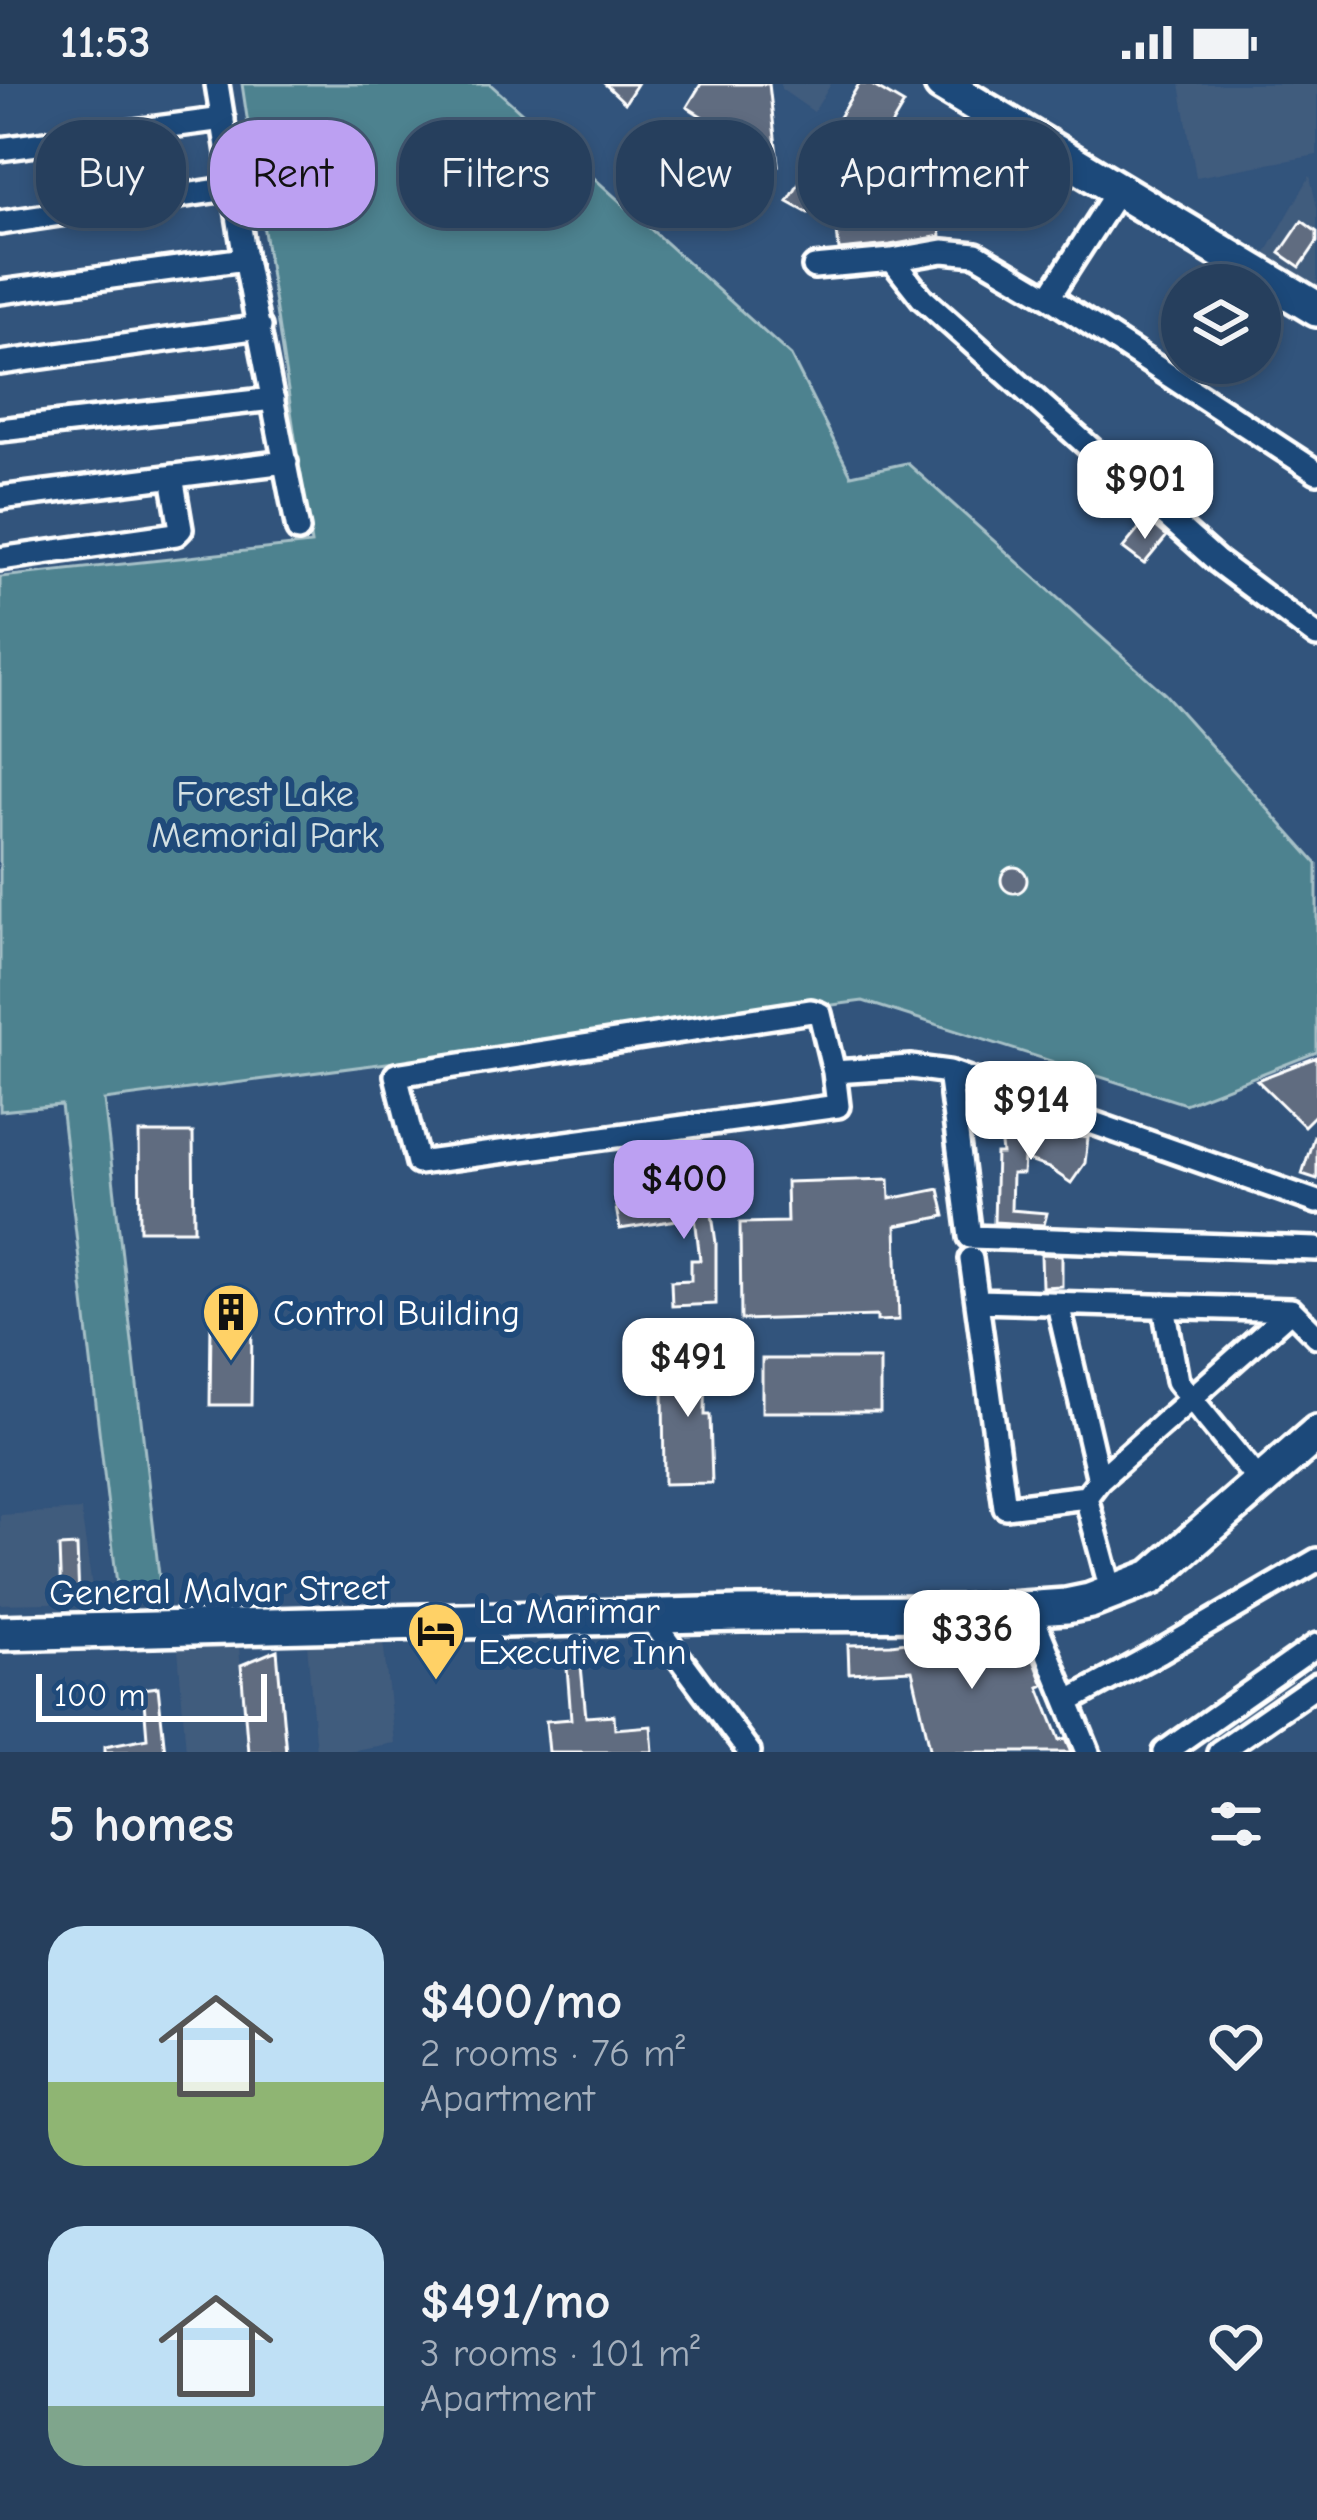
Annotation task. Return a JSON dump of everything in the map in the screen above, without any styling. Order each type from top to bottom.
[{"type":"highway","points":[[942,84],[1317,309]]},
{"type":"highway","name":"General Malvar Street","points":[[0,1633],[1030,1610],[1090,1601],[1152,1577],[1317,1433]]},
{"type":"street","points":[[0,149],[223,119],[217,84]]},
{"type":"street","points":[[1049,297],[1118,190]]},
{"type":"street","points":[[0,223],[210,191]]},
{"type":"street","points":[[240,228],[298,530]]},
{"type":"street","points":[[814,267],[943,251],[976,254],[1317,472]]},
{"type":"street","points":[[0,292],[245,259]]},
{"type":"street","points":[[892,260],[922,298],[1218,562],[1317,636]]},
{"type":"street","points":[[0,363],[260,327]]},
{"type":"street","points":[[0,430],[273,399]]},
{"type":"street","points":[[0,498],[286,461]]},
{"type":"street","points":[[0,559],[176,534],[181,529],[172,476]]},
{"type":"street","points":[[811,1011],[820,1014],[835,1072],[838,1106],[418,1163],[396,1075],[811,1011]]},
{"type":"street","points":[[835,1072],[910,1067],[949,1072],[1317,1202]]},
{"type":"street","points":[[949,1072],[970,1238],[1317,1250]]},
{"type":"street","points":[[971,1259],[1005,1507],[1092,1488],[1291,1310]]},
{"type":"street","points":[[977,1301],[1291,1310],[1317,1336]]},
{"type":"street","points":[[1058,1304],[1112,1594]]},
{"type":"street","points":[[1164,1306],[1177,1381],[1261,1484]]},
{"type":"street","points":[[1069,1701],[1317,1560]]},
{"type":"street","points":[[1030,1610],[1088,1752]]},
{"type":"street","points":[[649,1617],[749,1752]]},
{"type":"street","points":[[1165,1752],[1317,1645]]},
{"type":"street","points":[[1219,1752],[1317,1684]]},
{"type":"shaded area","points":[[781,84],[831,84],[814,112],[781,89]]},
{"type":"shaded area","points":[[1180,84],[1317,84],[1317,155],[1196,177]]},
{"type":"shaded area","points":[[1310,176],[1317,208],[1317,292],[1281,271],[1281,264],[1262,260]]},
{"type":"shaded area","points":[[81,1510],[94,1602],[0,1604],[0,1515]]},
{"type":"shaded area","points":[[383,1640],[394,1743],[316,1752],[307,1643]]},
{"type":"shaded area","points":[[239,1647],[248,1752],[186,1752],[178,1648]]},
{"type":"green space","name":"Forest Lake Memorial Park","points":[[242,84],[490,84],[530,120],[399,120],[399,228],[592,228],[592,176],[616,198],[616,228],[649,228],[791,356],[851,475],[907,463],[1165,694],[1317,864],[1317,1052],[1185,1104],[863,1001],[104,1100],[162,1601],[119,1601],[61,1105],[0,1111],[0,577],[311,544],[264,228],[375,228],[375,120],[247,120]]},
{"type":"building","points":[[605,84],[637,84],[625,103]]},
{"type":"building","points":[[701,84],[769,84],[773,120],[708,120],[687,107]]},
{"type":"building","points":[[859,84],[870,84],[904,104],[894,120],[837,120]]},
{"type":"building","points":[[798,185],[798,208],[788,202]]},
{"type":"building","points":[[1302,221],[1317,232],[1317,242],[1300,267],[1280,253]]},
{"type":"building","points":[[837,228],[940,228],[941,236],[839,250]]},
{"type":"building","points":[[1147,519],[1167,536],[1144,564],[1123,548]]},
{"type":"building","points":[[1014,867],[1027,880],[1014,893],[1001,880]]},
{"type":"building","points":[[1317,1057],[1317,1113],[1304,1126],[1257,1080]]},
{"type":"building","points":[[1019,1113],[1020,1119],[1030,1122],[1029,1129],[1059,1139],[1060,1134],[1088,1138],[1085,1163],[1071,1183],[1024,1159],[1023,1174],[1012,1174],[1011,1210],[1047,1213],[1044,1225],[994,1222],[996,1154],[1002,1154],[998,1115]]},
{"type":"building","points":[[139,1133],[193,1133],[194,1230],[140,1230]]},
{"type":"building","points":[[1317,1136],[1317,1179],[1302,1174]]},
{"type":"building","points":[[889,1179],[890,1199],[939,1189],[945,1216],[896,1226],[899,1320],[877,1321],[877,1316],[741,1320],[740,1223],[787,1222],[786,1182]]},
{"type":"building","points":[[713,1192],[716,1304],[672,1306],[671,1281],[691,1280],[691,1260],[700,1260],[695,1217],[620,1229],[616,1207]]},
{"type":"building","points":[[1041,1254],[1062,1255],[1062,1286],[1042,1287]]},
{"type":"building","name":"Control Building","points":[[211,1320],[252,1321],[251,1405],[210,1405]]},
{"type":"building","points":[[677,1342],[706,1342],[705,1415],[710,1415],[712,1483],[664,1484],[663,1387],[676,1387]]},
{"type":"building","points":[[762,1359],[880,1359],[880,1412],[762,1412]]},
{"type":"building","points":[[77,1546],[79,1598],[61,1599],[59,1547]]},
{"type":"building","points":[[1022,1630],[1044,1685],[1039,1687],[1060,1740],[1066,1738],[1072,1752],[931,1752],[912,1670],[849,1673],[848,1645],[968,1634],[970,1646]]},
{"type":"building","points":[[277,1650],[286,1752],[248,1752],[241,1665]]},
{"type":"building","points":[[581,1666],[586,1717],[614,1715],[615,1729],[651,1726],[653,1752],[549,1752],[546,1721],[571,1719],[567,1667]]},
{"type":"building","points":[[158,1687],[165,1752],[105,1752],[105,1746],[147,1738],[143,1689]]},
{"type":"place","name":"Control Building","points":[[231,1363]]},
{"type":"place","name":"La Marimar Executive Inn","points":[[436,1682]]}]
